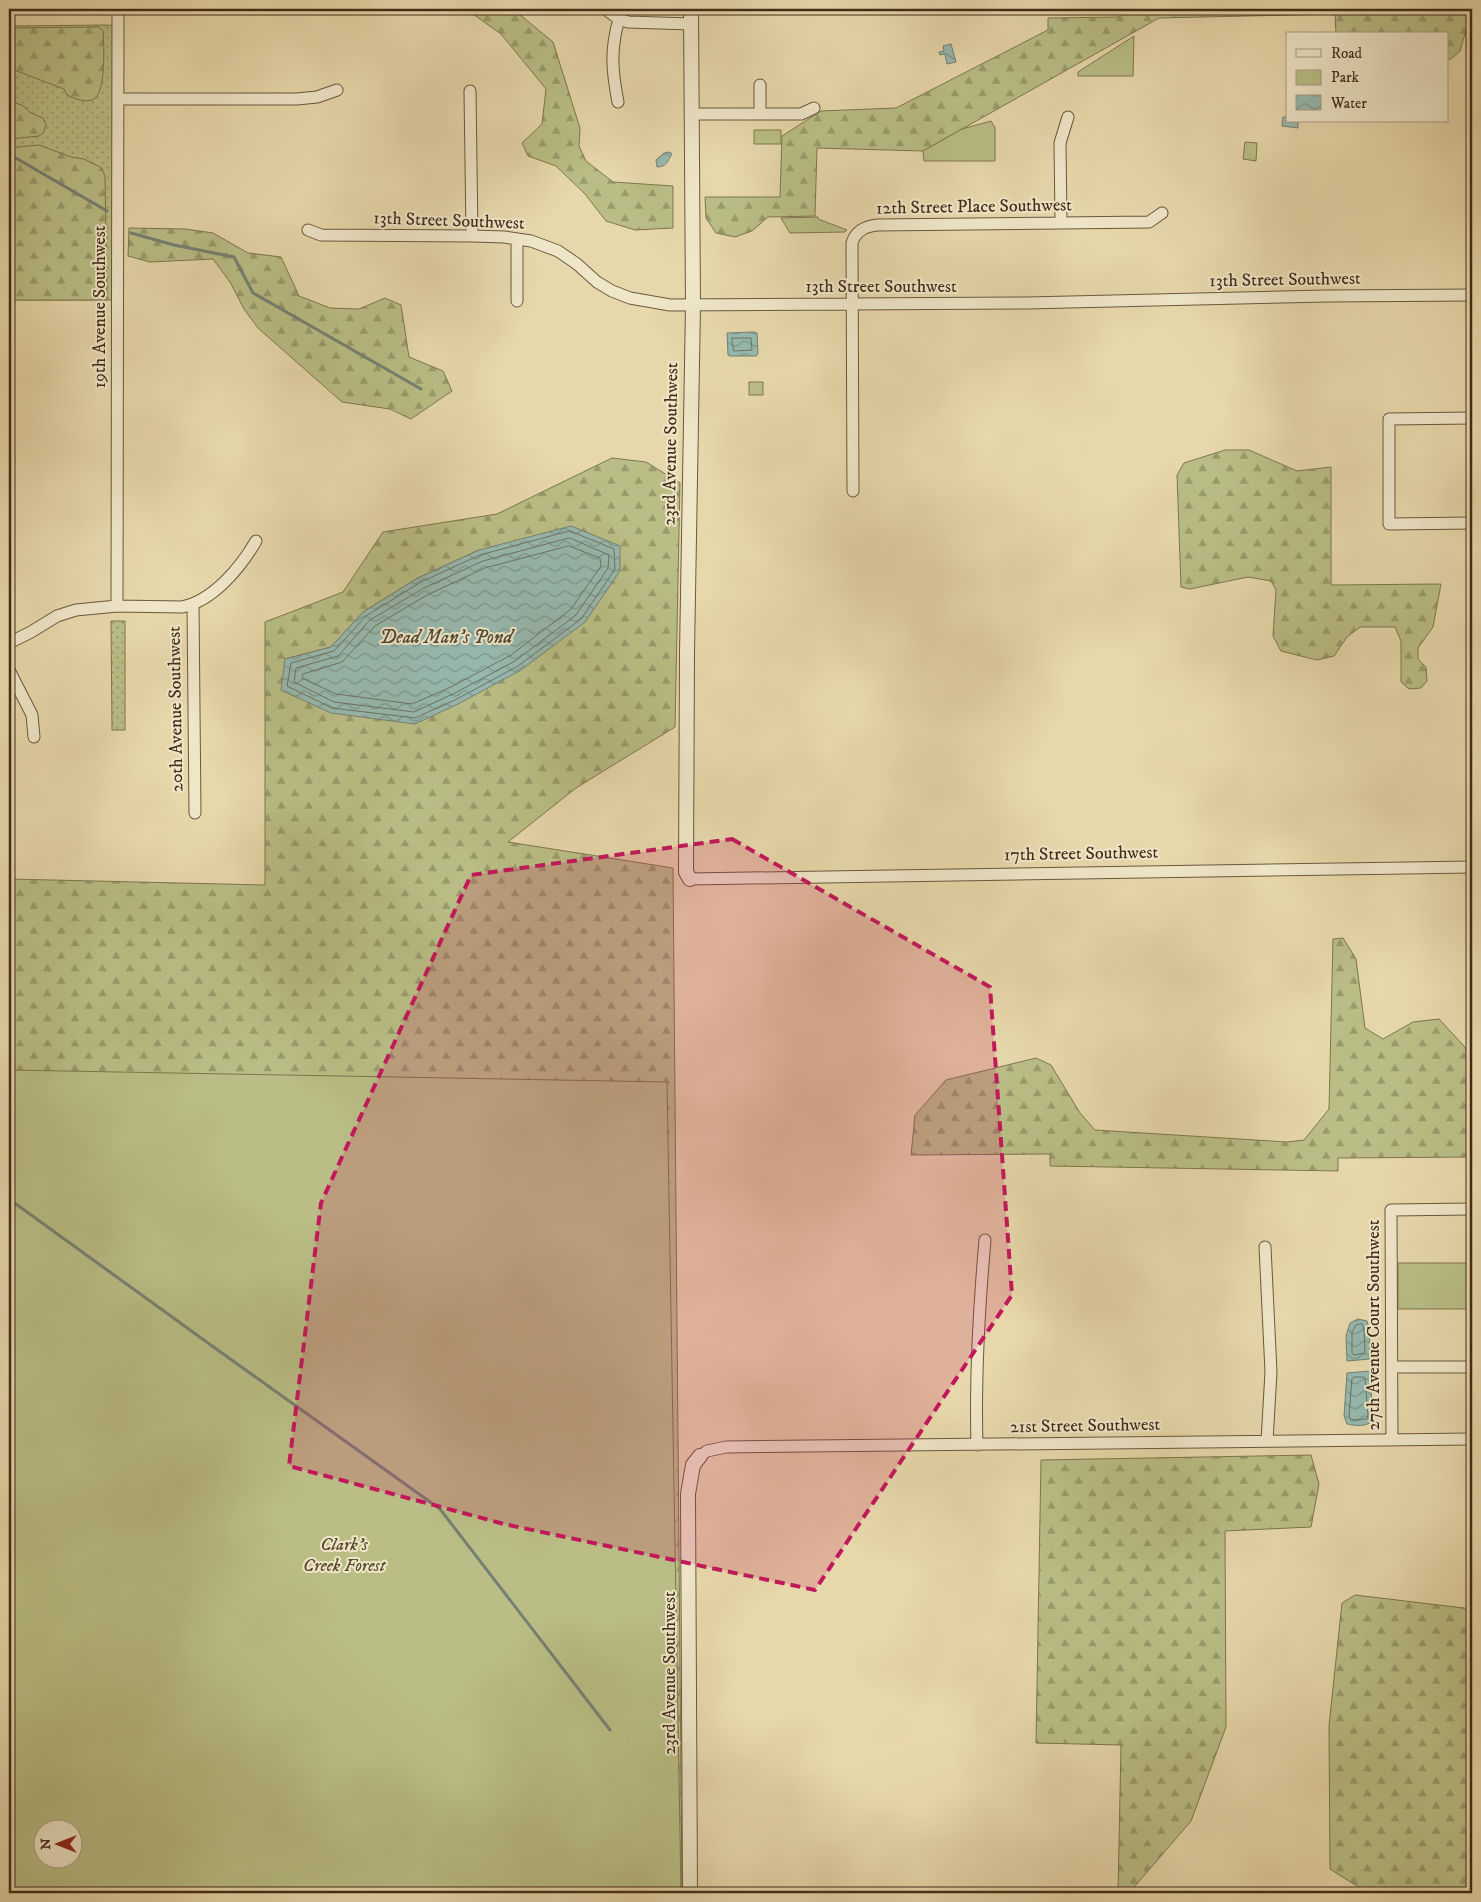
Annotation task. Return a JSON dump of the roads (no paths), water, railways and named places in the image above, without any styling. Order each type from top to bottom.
[{"type":"street","name":"19th Avenue Southwest","points":[[117,606],[118,9]]},
{"type":"street","points":[[604,9],[619,19],[636,23],[691,24]]},
{"type":"street","name":"23rd Avenue Southwest","points":[[690,879],[686,872],[687,652],[693,306],[691,9]]},
{"type":"street","points":[[618,102],[612,57],[613,41],[619,19]]},
{"type":"street","points":[[760,85],[760,114]]},
{"type":"street","points":[[118,99],[297,99],[317,97],[337,90]]},
{"type":"street","points":[[470,91],[472,236]]},
{"type":"street","points":[[691,114],[801,114],[814,108]]},
{"type":"street","points":[[1061,223],[1060,143],[1068,117]]},
{"type":"street","name":"12th Street Place Southwest","points":[[853,491],[852,243],[854,237],[864,228],[878,225],[1149,222],[1162,213]]},
{"type":"street","name":"13th Street Southwest","points":[[308,230],[321,235],[337,236],[472,236],[531,241],[558,251],[577,264],[597,282],[630,298],[655,304],[693,306],[1026,303],[1327,296],[1472,295]]},
{"type":"street","points":[[517,239],[517,301]]},
{"type":"street","points":[[1472,418],[1389,419],[1389,524],[1472,523]]},
{"type":"street","points":[[9,643],[65,613],[76,610],[117,606],[182,607],[193,605],[234,573],[256,541]]},
{"type":"street","name":"20th Avenue Southwest","points":[[193,605],[195,813]]},
{"type":"street","points":[[9,670],[32,715],[34,737]]},
{"type":"street","name":"17th Street Southwest","points":[[690,879],[1472,867]]},
{"type":"street","name":"27th Avenue Court Southwest","points":[[1392,1440],[1391,1210],[1472,1209]]},
{"type":"street","points":[[977,1445],[978,1341],[985,1240]]},
{"type":"street","points":[[1264,1247],[1271,1372],[1267,1441]]},
{"type":"street","points":[[1392,1367],[1472,1367]]},
{"type":"street","name":"21st Street Southwest","points":[[700,1456],[707,1451],[726,1447],[1472,1439]]},
{"type":"street","name":"23rd Avenue Southwest","points":[[690,1893],[688,1494],[693,1465],[700,1456]]},
{"type":"water","points":[[951,44],[956,62],[947,64],[945,54],[940,55],[939,52],[944,51],[943,46]]},
{"type":"water","points":[[1283,117],[1286,117],[1286,122],[1298,122],[1298,128],[1282,126]]},
{"type":"water","points":[[670,152],[672,154],[667,163],[657,167],[656,160],[664,153]]},
{"type":"water","points":[[727,333],[757,333],[758,354],[756,356],[728,355]]},
{"type":"water","name":"Dead Man's Pond","points":[[571,526],[620,546],[620,571],[585,622],[521,670],[460,703],[415,724],[331,713],[281,690],[285,659],[331,647],[363,612],[418,578],[479,550]]},
{"type":"water","points":[[1358,1319],[1367,1321],[1370,1359],[1347,1361],[1346,1336],[1350,1323]]},
{"type":"water","points":[[1370,1371],[1373,1420],[1365,1425],[1347,1424],[1344,1416],[1347,1373]]},
{"type":"waterway","points":[[9,154],[107,211]]},
{"type":"waterway","points":[[131,233],[174,245],[234,257],[253,293],[421,389]]},
{"type":"waterway","points":[[9,1199],[440,1509],[610,1730]]},
{"type":"park label","name":"Clark's Creek Forest","points":[[344,1555]]}]
